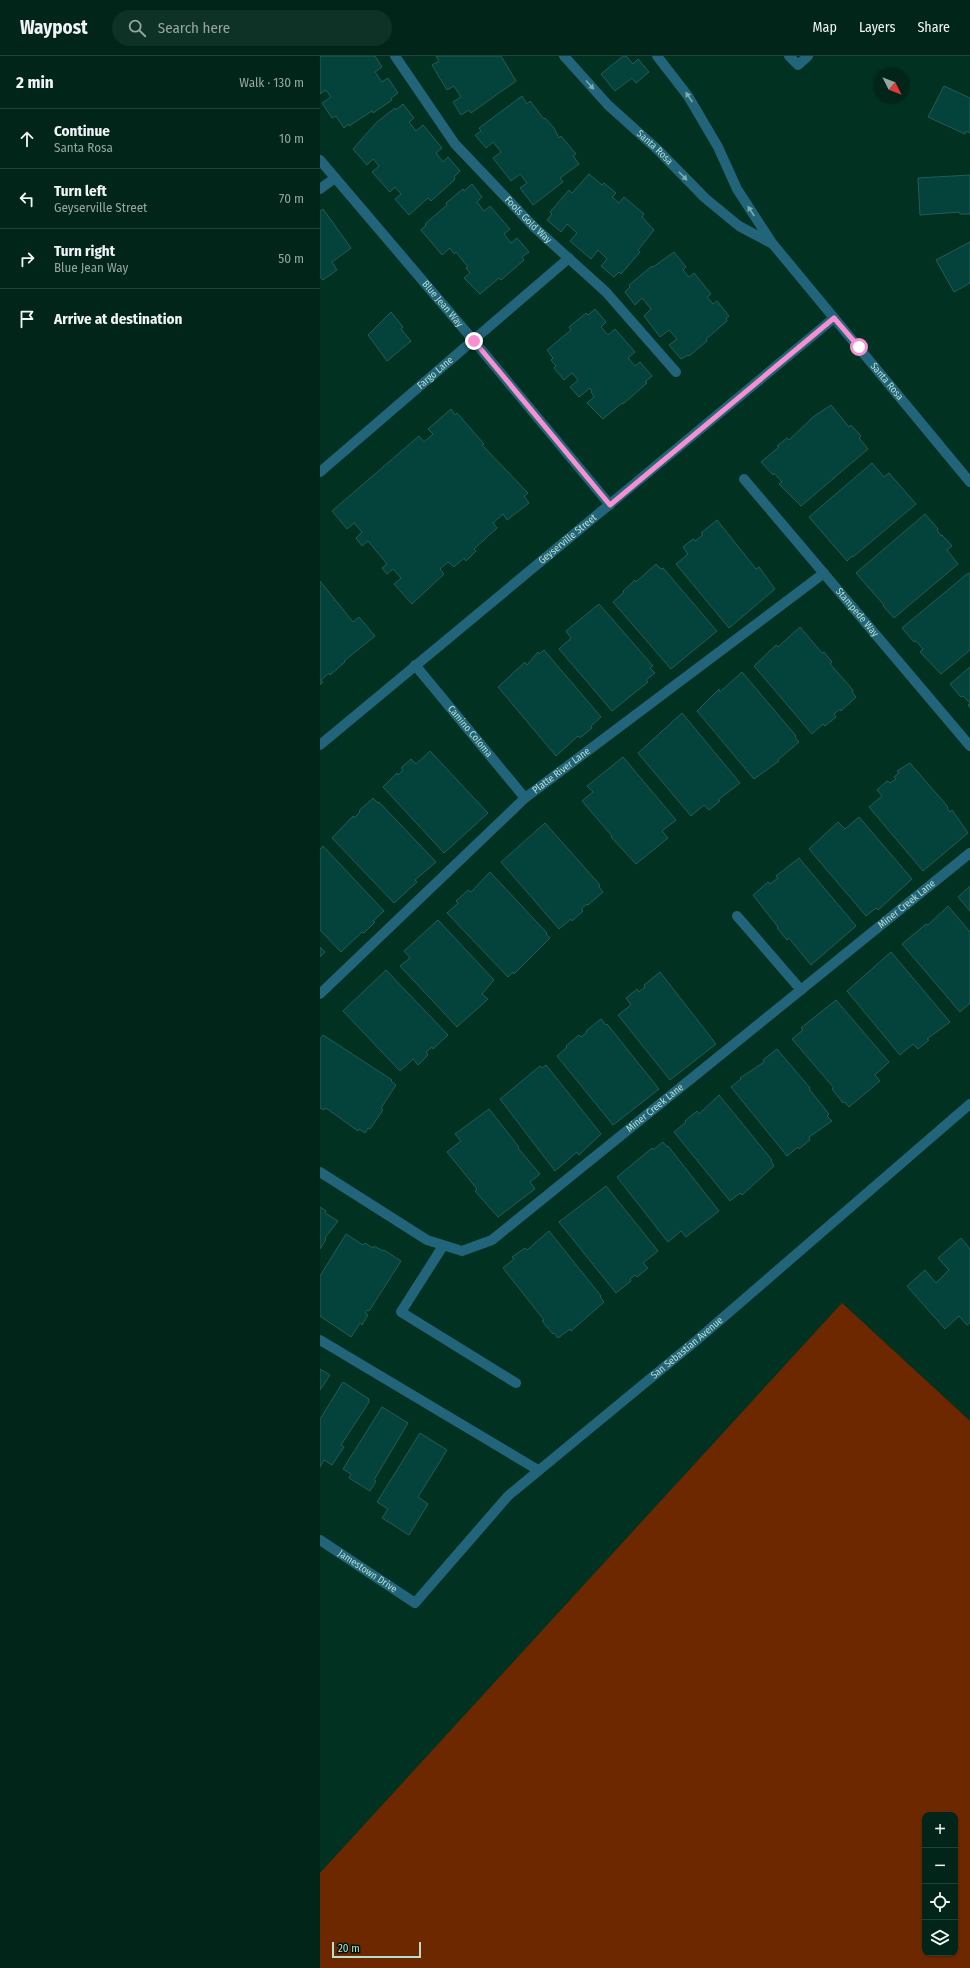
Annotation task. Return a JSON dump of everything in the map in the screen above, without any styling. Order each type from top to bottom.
[{"type":"street","name":"Fools Gold Way","points":[[395,56],[455,144],[534,227],[606,292],[676,372]]},
{"type":"street","name":"Santa Rosa","points":[[564,56],[608,105],[658,150],[705,198],[739,226],[772,243]]},
{"type":"street","name":"Santa Rosa","points":[[657,56],[688,96],[718,146],[737,189],[772,243],[970,482]]},
{"type":"street","points":[[789,56],[798,65],[808,56]]},
{"type":"street","name":"Blue Jean Way","points":[[320,160],[474,341],[610,505]]},
{"type":"street","points":[[320,189],[334,178]]},
{"type":"street","name":"Fargo Lane","points":[[320,472],[569,258]]},
{"type":"street","name":"Geyserville Street","points":[[320,745],[834,318]]},
{"type":"street","name":"Stampede Way","points":[[744,479],[970,746]]},
{"type":"street","name":"Platte River Lane","points":[[320,994],[525,798],[824,573]]},
{"type":"street","name":"Camino Coloma","points":[[415,665],[525,798]]},
{"type":"street","name":"Miner Creek Lane","points":[[320,1172],[427,1240],[462,1251],[492,1240],[970,853]]},
{"type":"street","points":[[737,916],[801,990]]},
{"type":"street","name":"San Sebastian Avenue","points":[[415,1603],[508,1496],[697,1340],[970,1104]]},
{"type":"street","points":[[443,1246],[401,1312],[516,1383]]},
{"type":"street","points":[[320,1340],[538,1470]]},
{"type":"street","name":"Jamestown Drive","points":[[320,1540],[415,1603]]},
{"type":"shaded area","points":[[842,1303],[970,1421],[970,1968],[320,1968],[320,1873]]},
{"type":"building","points":[[320,56],[375,56],[382,67],[375,72],[382,82],[388,78],[398,93],[391,98],[392,100],[373,113],[372,111],[349,126],[348,124],[344,128],[336,116],[332,118],[322,103],[331,97],[326,90],[320,94]]},
{"type":"building","points":[[436,56],[501,56],[516,81],[471,113],[469,110],[461,115],[453,102],[461,97],[454,86],[447,90],[432,65],[439,61]]},
{"type":"building","points":[[623,56],[626,56],[633,64],[638,59],[649,72],[636,83],[632,78],[615,91],[601,74]]},
{"type":"building","points":[[944,86],[970,98],[970,133],[966,131],[965,134],[928,117]]},
{"type":"building","points":[[522,96],[527,104],[530,101],[544,119],[545,118],[554,128],[559,138],[561,136],[576,154],[573,156],[579,164],[560,178],[563,182],[533,205],[520,188],[527,183],[520,174],[511,181],[493,158],[501,152],[493,142],[486,148],[475,135],[481,131],[479,128]]},
{"type":"building","points":[[403,104],[414,118],[409,122],[416,131],[423,125],[442,148],[436,153],[443,162],[448,157],[460,171],[454,177],[455,179],[431,201],[428,198],[409,215],[395,199],[401,194],[395,187],[390,192],[372,172],[379,166],[373,159],[367,165],[353,149],[377,122],[395,108],[396,110]]},
{"type":"building","points":[[589,174],[602,185],[604,183],[616,193],[612,197],[619,203],[624,197],[644,214],[642,217],[654,230],[638,250],[640,252],[621,274],[619,272],[614,277],[601,266],[607,259],[598,250],[591,259],[570,241],[577,233],[567,224],[561,232],[547,220],[552,214],[550,212],[569,190],[572,193]]},
{"type":"building","points":[[970,175],[970,214],[960,214],[959,212],[920,215],[918,178]]},
{"type":"building","points":[[472,184],[482,197],[477,202],[484,211],[490,206],[510,229],[504,234],[511,243],[517,238],[529,252],[522,257],[524,260],[501,280],[499,278],[480,294],[464,278],[470,273],[466,268],[468,267],[456,252],[454,254],[450,248],[442,255],[421,230],[426,225],[425,224],[447,205],[446,203],[463,189],[464,191]]},
{"type":"building","points":[[323,209],[351,248],[332,262],[337,270],[323,280],[320,277],[320,211]]},
{"type":"building","points":[[970,242],[970,283],[954,292],[936,260]]},
{"type":"building","points":[[674,252],[686,267],[683,270],[689,277],[694,273],[711,294],[707,297],[713,304],[717,301],[729,316],[726,318],[727,321],[706,339],[707,341],[689,356],[688,355],[681,359],[669,345],[677,339],[669,330],[660,337],[644,316],[651,309],[642,298],[635,305],[625,292],[630,287],[629,285],[652,266],[653,267]]},
{"type":"building","points":[[595,309],[606,322],[601,327],[608,335],[615,329],[635,352],[628,358],[635,366],[640,362],[652,376],[645,382],[647,383],[603,419],[587,403],[594,397],[590,388],[579,397],[570,387],[578,380],[572,373],[564,380],[554,368],[556,366],[551,360],[553,358],[547,350],[571,330],[569,327],[586,313],[588,315]]},
{"type":"building","points":[[391,312],[403,327],[401,329],[411,341],[387,361],[368,335]]},
{"type":"building","points":[[831,405],[849,427],[851,425],[861,436],[859,438],[868,449],[801,506],[779,484],[782,482],[774,473],[773,475],[761,462],[779,447],[777,446],[787,438],[789,440],[813,417]]},
{"type":"building","points":[[451,409],[455,415],[457,413],[484,444],[482,445],[528,493],[524,496],[529,503],[507,520],[503,514],[493,523],[497,528],[474,549],[476,551],[466,561],[464,558],[454,567],[448,562],[440,569],[444,574],[412,604],[394,584],[401,578],[393,569],[387,574],[382,568],[387,564],[368,541],[362,546],[356,538],[362,532],[354,523],[347,529],[332,511],[419,436],[424,442],[433,434],[428,429]]},
{"type":"building","points":[[872,463],[884,477],[889,473],[916,504],[847,561],[809,517]]},
{"type":"building","points":[[925,514],[938,529],[937,530],[941,536],[942,535],[952,546],[947,550],[958,564],[894,618],[856,573]]},
{"type":"building","points":[[717,520],[756,569],[759,567],[775,589],[729,628],[676,564],[688,554],[683,547],[693,539],[695,541],[703,535],[701,533]]},
{"type":"building","points":[[656,564],[661,569],[663,568],[717,631],[671,669],[613,602],[635,580],[636,582]]},
{"type":"building","points":[[970,573],[970,650],[941,674],[920,652],[923,649],[916,641],[914,642],[902,628]]},
{"type":"building","points":[[320,581],[353,622],[359,617],[375,636],[344,661],[345,662],[330,675],[329,673],[321,680],[323,682],[320,685]]},
{"type":"building","points":[[599,604],[653,666],[650,668],[655,673],[646,680],[648,682],[612,711],[559,649],[571,638],[566,631]]},
{"type":"building","points":[[800,627],[822,653],[824,652],[832,662],[830,664],[853,690],[852,692],[856,697],[841,711],[840,709],[834,714],[836,717],[825,726],[823,724],[812,734],[754,666],[776,645],[778,647]]},
{"type":"building","points":[[544,650],[601,717],[591,726],[592,728],[580,738],[578,736],[556,756],[498,687],[525,662],[527,665],[538,652],[539,654]]},
{"type":"building","points":[[970,667],[970,703],[963,696],[961,697],[950,684]]},
{"type":"building","points":[[742,672],[796,736],[795,737],[799,742],[778,760],[779,761],[754,779],[697,711],[719,689],[720,692]]},
{"type":"building","points":[[682,713],[740,783],[718,800],[720,801],[709,810],[704,805],[691,816],[638,753]]},
{"type":"building","points":[[430,751],[488,813],[444,853],[383,787],[397,773],[398,775],[403,770],[401,768],[411,759],[416,764]]},
{"type":"building","points":[[623,757],[676,820],[662,831],[668,838],[636,864],[611,837],[612,836],[582,801],[593,792],[587,786]]},
{"type":"building","points":[[910,763],[948,807],[947,808],[950,812],[952,810],[968,833],[923,871],[869,807],[882,796],[877,790],[887,781],[890,783],[896,779],[894,777],[899,773],[897,771]]},
{"type":"building","points":[[373,798],[378,803],[379,802],[436,862],[415,880],[417,882],[394,903],[332,838]]},
{"type":"building","points":[[859,817],[912,879],[878,910],[876,908],[866,916],[809,849],[838,822],[845,829]]},
{"type":"building","points":[[545,823],[600,885],[599,887],[603,892],[581,909],[583,911],[572,921],[571,919],[559,929],[501,862]]},
{"type":"building","points":[[323,846],[384,911],[373,921],[375,922],[364,933],[362,932],[341,952],[320,930],[320,849]]},
{"type":"building","points":[[799,858],[856,926],[811,965],[789,938],[787,940],[777,928],[778,927],[753,895],[768,882],[770,884],[778,878],[776,876]]},
{"type":"building","points":[[490,872],[550,938],[514,974],[513,972],[508,977],[447,913],[458,903],[456,901],[468,890],[471,892]]},
{"type":"building","points":[[970,886],[970,911],[958,897]]},
{"type":"building","points":[[948,906],[970,932],[970,1003],[960,1012],[902,944],[926,924],[928,925]]},
{"type":"building","points":[[438,920],[494,980],[482,994],[488,999],[457,1027],[400,966],[410,958],[404,951]]},
{"type":"building","points":[[320,947],[325,952],[320,957]]},
{"type":"building","points":[[891,952],[950,1022],[927,1039],[929,1040],[918,1049],[913,1044],[900,1055],[847,991]]},
{"type":"building","points":[[386,970],[448,1035],[433,1049],[432,1047],[426,1052],[428,1055],[418,1065],[413,1059],[400,1071],[343,1011]]},
{"type":"building","points":[[660,972],[716,1044],[670,1080],[618,1015],[631,1005],[626,998],[637,989],[639,992],[645,987],[644,985]]},
{"type":"building","points":[[836,1000],[889,1062],[875,1075],[880,1081],[849,1107],[845,1102],[843,1103],[832,1089],[834,1088],[792,1039],[803,1030],[801,1028]]},
{"type":"building","points":[[601,1019],[606,1025],[607,1024],[659,1089],[613,1125],[557,1056],[579,1035],[581,1037]]},
{"type":"building","points":[[323,1035],[392,1080],[391,1081],[396,1085],[381,1108],[383,1110],[370,1129],[368,1128],[365,1133],[359,1129],[358,1131],[326,1108],[324,1110],[320,1108],[320,1039]]},
{"type":"building","points":[[777,1049],[810,1088],[809,1089],[829,1114],[827,1116],[832,1121],[809,1137],[810,1140],[799,1149],[798,1147],[787,1156],[731,1087],[741,1079],[740,1078],[764,1062],[763,1060]]},
{"type":"building","points":[[546,1065],[601,1134],[579,1155],[577,1152],[555,1171],[500,1099],[540,1066],[542,1068]]},
{"type":"building","points":[[719,1095],[772,1160],[771,1161],[774,1166],[742,1195],[740,1193],[730,1201],[674,1132],[697,1111],[699,1114]]},
{"type":"building","points":[[489,1109],[519,1147],[518,1148],[540,1174],[530,1182],[535,1189],[498,1217],[475,1191],[477,1189],[447,1152],[461,1141],[455,1134]]},
{"type":"building","points":[[663,1142],[667,1147],[668,1146],[719,1211],[686,1237],[681,1231],[668,1242],[617,1177],[652,1148],[653,1150]]},
{"type":"building","points":[[606,1186],[658,1251],[643,1263],[648,1268],[637,1277],[635,1275],[630,1279],[631,1281],[616,1293],[559,1222]]},
{"type":"building","points":[[320,1207],[326,1211],[325,1213],[338,1221],[325,1238],[326,1239],[320,1249]]},
{"type":"building","points":[[549,1231],[601,1296],[600,1297],[604,1302],[571,1331],[570,1329],[558,1338],[542,1321],[544,1320],[503,1268],[514,1259],[512,1257],[525,1248],[527,1250]]},
{"type":"building","points":[[346,1234],[363,1245],[365,1243],[373,1248],[374,1246],[383,1251],[384,1250],[401,1261],[369,1311],[367,1310],[365,1313],[368,1315],[362,1325],[360,1323],[351,1337],[320,1316],[320,1276]]},
{"type":"building","points":[[961,1238],[970,1249],[970,1323],[967,1325],[959,1316],[945,1329],[907,1286],[925,1270],[936,1283],[949,1270],[938,1258]]},
{"type":"building","points":[[320,1369],[330,1375],[320,1390]]},
{"type":"building","points":[[343,1382],[369,1399],[369,1402],[341,1445],[344,1447],[332,1465],[324,1460],[320,1467],[320,1419]]},
{"type":"building","points":[[382,1407],[408,1423],[374,1480],[376,1481],[370,1491],[349,1478],[351,1474],[343,1469]]},
{"type":"building","points":[[420,1433],[447,1450],[418,1497],[428,1504],[409,1535],[382,1518],[388,1509],[377,1502]]},
{"type":"route","points":[[474,341],[610,505],[834,318],[859,347]]}]
